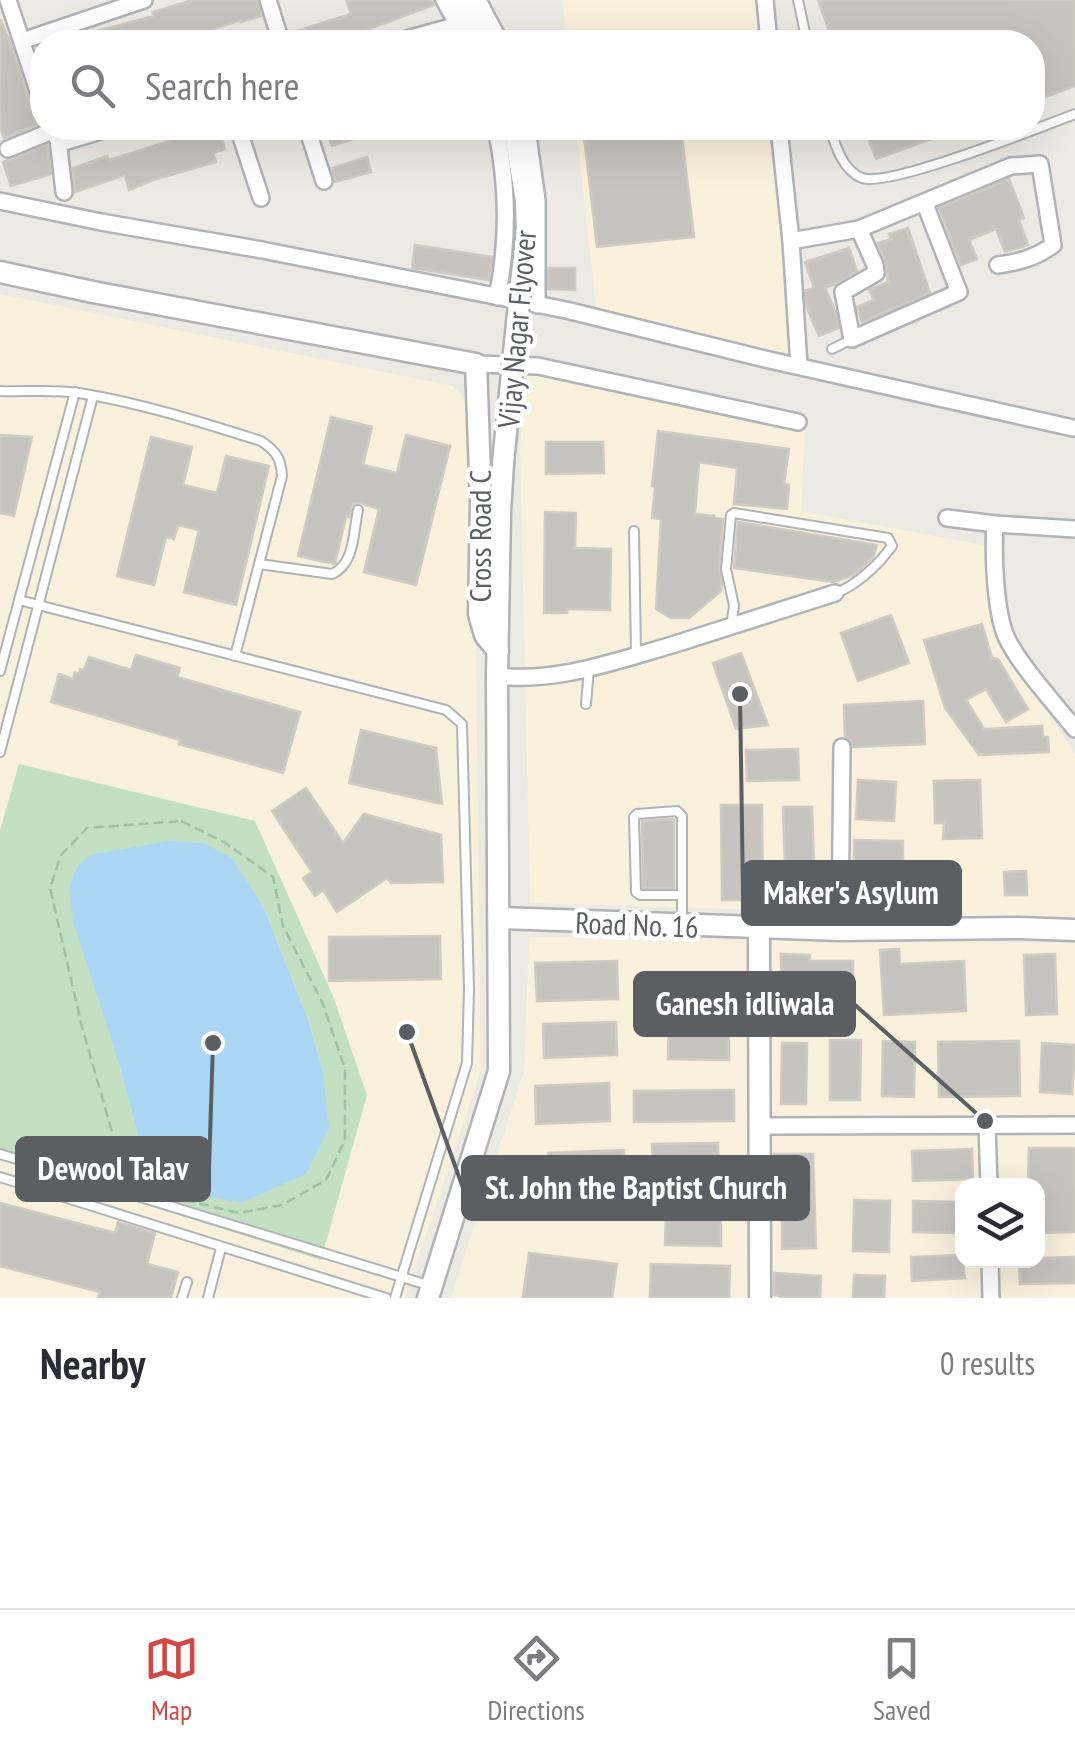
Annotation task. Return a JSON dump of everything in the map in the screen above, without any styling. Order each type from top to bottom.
[{"type":"street","points":[[8,0],[30,66]]},
{"type":"street","points":[[268,0],[277,30]]},
{"type":"street","points":[[444,0],[461,30]]},
{"type":"street","points":[[460,0],[477,30]]},
{"type":"street","points":[[478,0],[494,30]]},
{"type":"street","points":[[765,0],[769,30]]},
{"type":"street","points":[[53,30],[135,1]]},
{"type":"street","points":[[440,30],[458,25]]},
{"type":"street","points":[[22,41],[30,38]]},
{"type":"street","points":[[8,149],[34,140]]},
{"type":"street","points":[[55,140],[64,192]]},
{"type":"street","points":[[242,140],[260,198]]},
{"type":"street","points":[[312,140],[324,180]]},
{"type":"street","points":[[497,298],[507,228],[504,164],[499,140]]},
{"type":"street","name":"Vijay Nagar Flyover","points":[[498,643],[500,514],[527,233],[516,140]]},
{"type":"street","points":[[529,140],[538,200],[537,305]]},
{"type":"street","points":[[780,140],[800,366]]},
{"type":"street","points":[[791,240],[859,229],[1011,166],[1040,164],[1052,245],[1022,262],[998,265]]},
{"type":"street","points":[[0,201],[537,305],[1074,428]]},
{"type":"street","points":[[859,229],[876,274],[843,292],[852,339],[959,292],[925,204]]},
{"type":"street","points":[[0,272],[476,364],[538,366],[798,422]]},
{"type":"street","name":"Cross Road C","points":[[430,1292],[499,1071],[498,643],[485,635],[479,614],[476,364]]},
{"type":"street","points":[[947,518],[1075,529]]},
{"type":"street","points":[[995,524],[996,578],[1005,634],[1075,729]]},
{"type":"street","points":[[497,676],[545,676],[589,668],[835,594]]},
{"type":"street","points":[[840,930],[842,747]]},
{"type":"street","name":"Road No. 16","points":[[499,918],[840,930],[1075,930]]},
{"type":"street","points":[[760,928],[760,1298]]},
{"type":"street","points":[[987,1125],[988,1178]]},
{"type":"street","points":[[758,1126],[1075,1125]]},
{"type":"street","points":[[990,1268],[991,1298]]},
{"type":"lane","points":[[798,0],[804,30]]},
{"type":"lane","points":[[1045,125],[1075,114]]},
{"type":"lane","points":[[835,140],[843,162],[865,180],[923,169],[1003,140]]},
{"type":"lane","points":[[832,349],[852,339]]},
{"type":"lane","points":[[0,391],[75,392],[169,412],[261,440],[273,449],[281,460],[282,476],[234,656]]},
{"type":"lane","points":[[0,671],[75,392]]},
{"type":"lane","points":[[0,752],[93,396]]},
{"type":"lane","points":[[259,564],[332,574],[340,570],[348,562],[358,510]]},
{"type":"lane","points":[[731,626],[734,606],[726,569],[734,513],[888,538],[892,546],[883,558],[835,594]]},
{"type":"lane","points":[[634,531],[636,655]]},
{"type":"lane","points":[[18,600],[446,710],[462,724],[469,989],[467,1063],[395,1298]]},
{"type":"lane","points":[[586,704],[589,668]]},
{"type":"lane","points":[[682,895],[636,892],[637,814],[677,812],[682,816],[682,895],[682,926]]},
{"type":"lane","points":[[0,1154],[402,1277],[430,1292]]},
{"type":"lane","points":[[0,1177],[386,1298]]},
{"type":"lane","points":[[208,1298],[222,1248]]},
{"type":"lane","points":[[182,1298],[187,1282]]},
{"type":"path","points":[[181,820],[224,842],[274,878],[283,926],[324,1004],[345,1069],[344,1140],[326,1180],[282,1205],[239,1214],[179,1200],[143,1190],[118,1153],[63,951],[50,888],[61,855],[87,828],[181,820]]},
{"type":"shaded area","points":[[562,0],[759,0],[763,30],[566,30]]},
{"type":"shaded area","points":[[577,140],[775,140],[798,355],[597,317]]},
{"type":"shaded area","points":[[0,294],[453,386],[473,408],[481,1071],[405,1298],[0,1298]]},
{"type":"shaded area","points":[[527,372],[805,430],[801,511],[984,545],[1008,650],[1075,754],[1075,919],[530,903],[520,446]]},
{"type":"shaded area","points":[[529,937],[1075,943],[1075,1298],[451,1298],[524,1071]]},
{"type":"green space","points":[[19,764],[255,821],[333,996],[367,1095],[321,1260],[0,1158],[0,830]],"holes":[[[264,908],[309,1022],[323,1073],[140,1143],[119,1064]]]},
{"type":"water","points":[[170,841],[204,843],[232,858],[264,908],[309,1022],[323,1073],[329,1129],[306,1174],[241,1203],[174,1189],[140,1143],[73,921],[69,888],[77,867],[89,855]]},
{"type":"building","points":[[193,0],[257,0],[261,16],[210,30],[101,30],[154,16],[153,12]]},
{"type":"building","points":[[346,0],[433,0],[434,5],[366,30],[299,30],[351,14]]},
{"type":"building","points":[[818,0],[1075,0],[1075,86],[1045,97],[1045,30],[829,30]]},
{"type":"building","points":[[0,19],[30,104],[30,127],[4,138],[0,126]]},
{"type":"building","points":[[173,140],[222,140],[225,149],[213,153],[216,162],[129,190],[125,175],[75,192],[73,168],[107,156],[109,160]]},
{"type":"building","points":[[584,140],[682,140],[694,237],[597,247]]},
{"type":"building","points":[[869,140],[929,140],[876,159]]},
{"type":"building","points":[[47,145],[51,174],[11,186],[3,162]]},
{"type":"building","points":[[367,157],[371,172],[335,182],[332,168]]},
{"type":"building","points":[[1009,179],[1024,218],[1019,220],[1028,245],[1005,252],[996,229],[969,240],[977,259],[961,265],[939,208]]},
{"type":"building","points":[[908,228],[930,293],[862,322],[857,307],[874,300],[869,290],[888,282],[878,243],[891,239],[889,234]]},
{"type":"building","points":[[415,245],[492,257],[489,280],[412,268]]},
{"type":"building","points":[[849,248],[857,271],[825,288],[839,328],[819,336],[806,306],[805,291],[814,288],[805,262]]},
{"type":"building","points":[[548,268],[575,268],[575,290],[548,289]]},
{"type":"building","points":[[331,417],[372,427],[363,465],[397,473],[406,435],[450,446],[416,585],[364,572],[379,509],[360,503],[353,504],[349,517],[346,516],[335,564],[298,556]]},
{"type":"building","points":[[658,431],[789,449],[784,484],[789,485],[787,509],[734,504],[737,468],[699,462],[695,514],[723,519],[719,568],[722,584],[721,591],[689,618],[671,618],[656,609],[661,519],[652,518],[652,486]]},
{"type":"building","points":[[0,435],[32,437],[14,516],[0,513]]},
{"type":"building","points":[[151,437],[192,447],[183,485],[217,493],[226,456],[269,466],[236,605],[184,592],[199,530],[178,525],[174,539],[166,537],[154,585],[117,576]]},
{"type":"building","points":[[546,442],[603,442],[604,473],[546,474]]},
{"type":"building","points":[[545,512],[576,513],[575,548],[611,549],[610,610],[544,613]]},
{"type":"building","points":[[738,522],[877,545],[873,557],[862,568],[833,582],[734,568]]},
{"type":"building","points":[[891,615],[909,663],[858,681],[841,633]]},
{"type":"building","points":[[982,624],[992,658],[998,659],[1028,709],[1006,722],[986,689],[966,700],[984,729],[1042,726],[1049,752],[979,755],[945,708],[924,640]]},
{"type":"building","points":[[741,653],[768,725],[736,729],[713,663]]},
{"type":"building","points":[[136,655],[180,668],[177,677],[300,712],[283,773],[51,702],[59,674],[73,679],[75,672],[84,670],[89,657],[131,670]]},
{"type":"building","points":[[923,701],[925,744],[853,747],[845,736],[844,705]]},
{"type":"building","points":[[361,730],[436,748],[442,804],[349,783]]},
{"type":"building","points":[[798,749],[799,780],[747,781],[746,750]]},
{"type":"building","points":[[858,780],[896,782],[894,821],[856,819]]},
{"type":"building","points":[[980,780],[982,838],[943,839],[944,823],[935,823],[934,781]]},
{"type":"building","points":[[306,788],[343,843],[364,814],[441,835],[443,882],[391,883],[387,878],[337,912],[323,890],[315,896],[303,878],[312,872],[272,811]]},
{"type":"building","points":[[721,805],[762,805],[763,900],[722,900]]},
{"type":"building","points":[[783,807],[812,807],[814,867],[785,868]]},
{"type":"building","points":[[674,819],[674,888],[643,888],[642,821]]},
{"type":"building","points":[[854,840],[903,841],[903,905],[854,904]]},
{"type":"building","points":[[1026,871],[1027,895],[1005,895],[1004,872]]},
{"type":"building","points":[[440,936],[441,979],[329,981],[329,937]]},
{"type":"building","points":[[899,949],[900,964],[964,961],[966,1011],[884,1015],[880,950]]},
{"type":"building","points":[[781,954],[810,955],[809,961],[853,961],[853,1017],[781,1018]]},
{"type":"building","points":[[1055,954],[1057,1014],[1026,1015],[1024,955]]},
{"type":"building","points":[[617,961],[618,999],[537,1001],[535,963]]},
{"type":"building","points":[[669,1019],[729,1020],[729,1060],[668,1059]]},
{"type":"building","points":[[616,1022],[617,1055],[544,1058],[543,1024]]},
{"type":"building","points":[[830,1040],[861,1040],[860,1100],[830,1100]]},
{"type":"building","points":[[883,1041],[915,1042],[914,1097],[882,1096]]},
{"type":"building","points":[[1019,1041],[1020,1096],[939,1097],[938,1042]]},
{"type":"building","points":[[782,1043],[807,1043],[806,1104],[781,1104]]},
{"type":"building","points":[[1042,1043],[1075,1045],[1072,1094],[1040,1092]]},
{"type":"building","points":[[609,1083],[610,1121],[536,1124],[535,1086]]},
{"type":"building","points":[[734,1090],[734,1121],[634,1122],[634,1091]]},
{"type":"building","points":[[718,1143],[719,1183],[653,1184],[652,1144]]},
{"type":"building","points":[[1029,1148],[1075,1148],[1075,1232],[1045,1233],[1045,1178],[1028,1178]]},
{"type":"building","points":[[972,1149],[973,1178],[913,1181],[912,1151]]},
{"type":"building","points":[[624,1150],[627,1213],[551,1215],[548,1153]]},
{"type":"building","points":[[774,1154],[813,1154],[816,1248],[782,1249],[782,1212],[775,1212]]},
{"type":"building","points":[[854,1200],[890,1201],[889,1252],[853,1251]]},
{"type":"building","points":[[913,1201],[955,1202],[955,1233],[913,1232]]},
{"type":"building","points":[[0,1203],[115,1233],[118,1222],[155,1233],[147,1264],[178,1272],[171,1298],[98,1298],[100,1292],[0,1266]]},
{"type":"building","points":[[666,1211],[721,1211],[721,1246],[665,1245]]},
{"type":"building","points":[[529,1253],[617,1264],[612,1298],[523,1298]]},
{"type":"building","points":[[955,1255],[955,1268],[964,1268],[965,1278],[912,1281],[911,1257]]},
{"type":"building","points":[[1075,1257],[1075,1283],[1020,1284],[1019,1268],[1045,1268],[1045,1258]]},
{"type":"building","points":[[651,1264],[730,1266],[729,1298],[650,1298]]},
{"type":"building","points":[[774,1273],[821,1276],[820,1298],[774,1295]]},
{"type":"building","points":[[854,1275],[885,1276],[884,1298],[853,1298]]},
{"type":"place","name":"Maker's Asylum","points":[[740,694]]},
{"type":"place","name":"St. John the Baptist Church","points":[[407,1032]]},
{"type":"place","name":"Dewool Talav","points":[[213,1043]]},
{"type":"place","name":"Ganesh idliwala","points":[[985,1121]]}]
